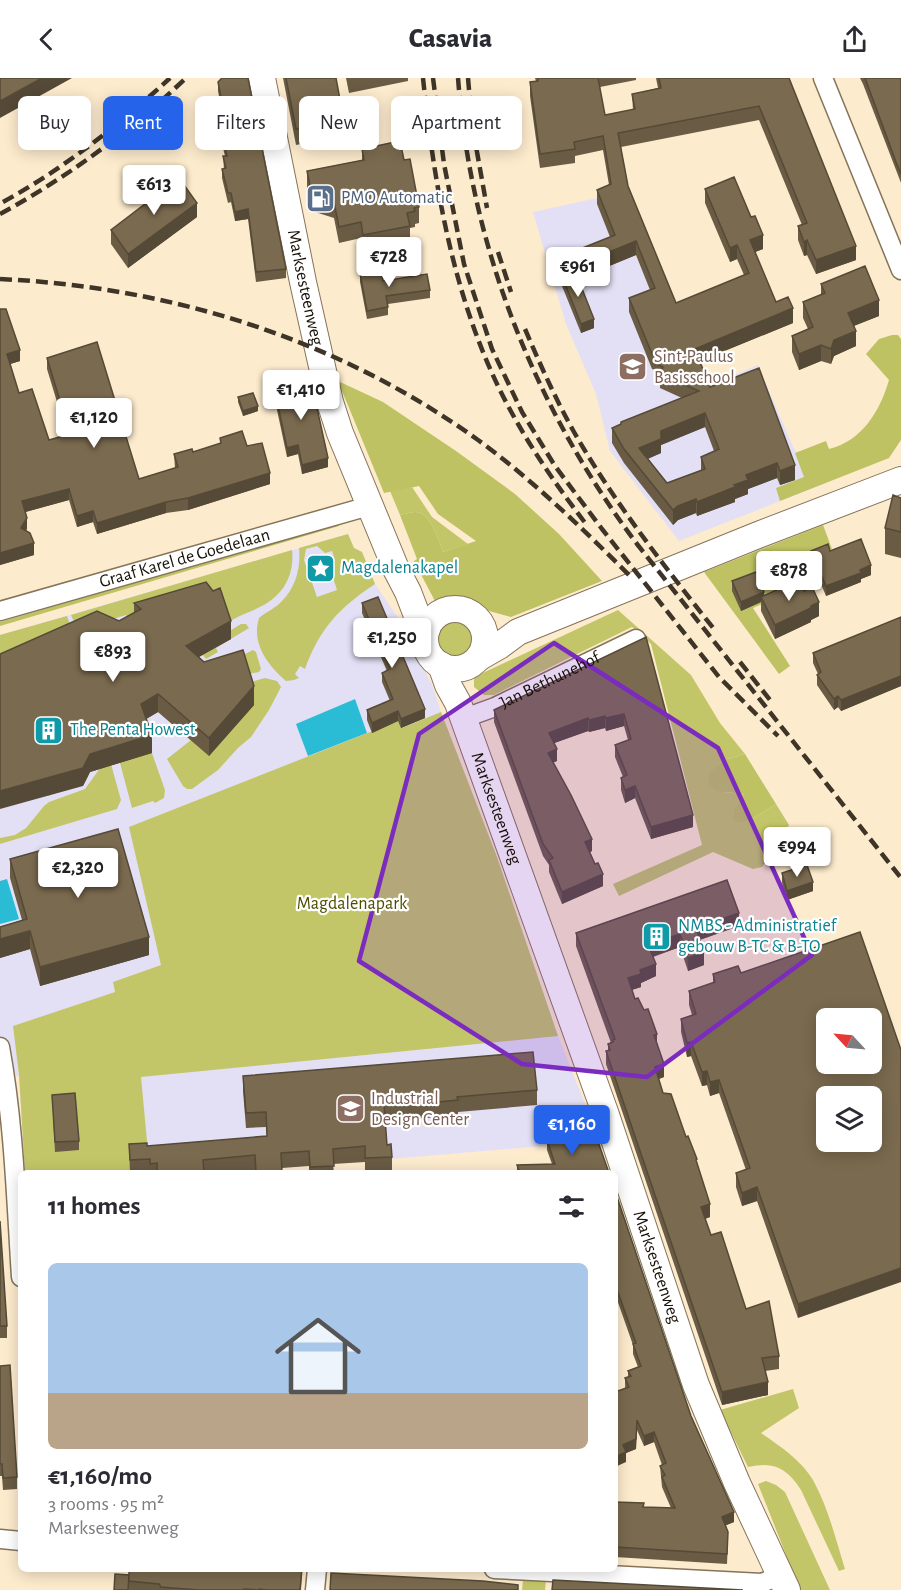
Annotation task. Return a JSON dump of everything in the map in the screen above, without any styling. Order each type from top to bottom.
[{"type":"street","name":"Marksesteenweg","points":[[262,78],[330,402],[369,506],[408,592],[433,622]]},
{"type":"street","points":[[823,78],[901,270]]},
{"type":"street","points":[[461,663],[485,638],[483,628],[478,618],[469,612],[459,609],[448,610],[433,622],[427,647],[431,656],[461,663],[499,646],[518,632],[901,480]]},
{"type":"street","name":"Graaf Karel de Goedelaan","points":[[0,611],[369,506]]},
{"type":"street","points":[[483,628],[518,632]]},
{"type":"street","name":"Jan Bethunehof","points":[[460,711],[495,707],[636,639]]},
{"type":"street","name":"Marksesteenweg","points":[[461,663],[460,711],[576,1031],[696,1385],[737,1483],[784,1582]]},
{"type":"street","points":[[0,1047],[18,1243]]},
{"type":"street","points":[[0,1539],[18,1541]]},
{"type":"street","points":[[315,1590],[317,1572]]},
{"type":"street","points":[[552,1572],[762,1583],[784,1582]]},
{"type":"highlighted area","points":[[554,643],[718,748],[812,955],[647,1077],[522,1064],[359,961],[419,734]]},
{"type":"shaded area","name":"Sint-Paulus Basisschool","points":[[611,195],[693,392],[758,365],[794,449],[826,483],[679,541],[610,451],[596,394],[566,324],[533,212]]},
{"type":"shaded area","points":[[348,534],[354,548],[362,552],[375,584],[410,635],[412,648],[432,684],[497,857],[558,1036],[600,1141],[391,1159],[103,1170],[25,1170],[19,1076],[0,1075],[0,635]]},
{"type":"green space","points":[[898,335],[901,339],[901,440],[889,458],[780,501],[776,488],[804,477],[795,453],[826,441],[829,449],[841,445],[860,432],[875,413],[889,380],[866,354],[879,339]]},
{"type":"green space","points":[[338,381],[383,402],[515,494],[559,534],[602,581],[511,617],[489,611],[462,599],[437,605],[414,561],[417,559],[400,515],[415,512],[426,517],[434,528],[443,552],[476,541],[438,514],[419,486],[384,493]]},
{"type":"green space","points":[[412,487],[432,517],[468,544],[443,552],[434,528],[426,517],[415,512],[400,515],[390,491]]},
{"type":"green space","points":[[338,523],[339,526],[0,626],[0,622]]},
{"type":"green space","points":[[823,525],[832,549],[796,560],[805,585],[753,608],[790,666],[779,674],[704,572]]},
{"type":"green space","points":[[348,534],[354,548],[362,552],[375,584],[332,620],[317,642],[305,669],[300,666],[295,674],[299,678],[286,681],[267,661],[259,645],[257,628],[259,618],[280,603],[291,589],[298,569],[299,548]],"holes":[[[317,546],[325,553],[332,551],[335,560],[328,562],[337,590],[317,597],[304,560],[306,549]]]},
{"type":"green space","points":[[292,550],[292,563],[287,581],[281,591],[271,600],[232,620],[178,653],[166,657],[141,661],[130,658],[102,638],[80,627],[71,615]],"holes":[[[126,615],[140,628],[119,639],[90,626]]]},
{"type":"green space","points":[[618,610],[691,675],[720,723],[745,754],[728,759],[724,792],[744,794],[735,807],[750,820],[776,804],[789,825],[762,867],[753,869],[713,852],[619,896],[613,884],[702,845],[651,644],[632,627],[494,695],[484,695],[474,687],[474,677]]},
{"type":"green space","points":[[67,616],[71,628],[81,783],[48,796],[42,791],[0,672],[0,635]]},
{"type":"green space","points":[[455,620],[462,621],[468,626],[473,632],[473,646],[468,652],[462,657],[455,658],[448,657],[442,652],[437,646],[436,639],[437,632],[442,626],[448,621]]},
{"type":"green space","points":[[241,624],[246,624],[249,628],[216,648],[218,652],[206,659],[203,655],[187,663],[231,661],[253,650],[256,652],[261,669],[259,672],[147,693],[226,633]]},
{"type":"green space","points":[[265,678],[277,681],[281,687],[269,710],[251,737],[218,770],[192,789],[183,786],[167,759],[191,740],[158,712],[141,722],[165,790],[164,798],[155,803],[153,801],[132,808],[120,763],[109,757],[121,800],[117,809],[0,844],[0,838],[15,835],[26,828],[49,802],[85,789],[119,742],[129,716]]},
{"type":"green space","name":"Magdalenapark","points":[[441,712],[497,857],[558,1036],[141,1077],[150,1170],[25,1170],[19,1075],[13,1026],[115,992],[113,982],[161,965],[129,827],[398,721],[402,728]]},
{"type":"green space","points":[[745,754],[776,804],[750,820],[738,823],[733,819],[735,807],[744,794],[716,791],[708,783],[710,772],[728,759]]},
{"type":"green space","points":[[793,1389],[799,1408],[761,1433],[783,1448],[813,1480],[827,1512],[845,1569],[839,1571],[796,1482],[785,1471],[773,1466],[748,1467],[720,1410]]},
{"type":"green space","points":[[766,1481],[785,1492],[830,1590],[800,1590],[758,1484]]},
{"type":"green space","points":[[523,1580],[546,1580],[545,1590],[522,1590]]},
{"type":"water","points":[[355,699],[367,733],[308,756],[296,724]]},
{"type":"water","points":[[7,879],[19,919],[0,924],[0,881]]},
{"type":"building","points":[[0,78],[42,78],[0,101]]},
{"type":"building","points":[[222,78],[248,78],[252,96],[221,96],[218,82]]},
{"type":"building","points":[[286,78],[336,78],[339,96],[299,96],[299,128],[296,129]]},
{"type":"building","points":[[538,78],[598,78],[605,115],[635,109],[632,94],[661,88],[659,78],[789,78],[856,246],[816,260],[807,240],[804,242],[798,226],[807,223],[759,106],[618,133],[628,186],[676,303],[749,273],[737,245],[730,248],[705,189],[734,177],[751,217],[755,216],[763,235],[750,240],[776,302],[788,297],[793,308],[695,349],[710,387],[759,368],[795,465],[780,471],[777,463],[746,475],[748,480],[734,485],[735,487],[697,502],[696,499],[673,510],[624,449],[612,428],[621,422],[699,391],[660,374],[663,367],[656,364],[659,357],[652,354],[629,298],[655,288],[636,241],[575,266],[570,253],[615,235],[597,190],[611,184],[603,136],[574,142],[575,149],[540,154],[530,82],[538,81]],"holes":[[[705,413],[719,449],[701,457],[705,469],[667,483],[639,448],[661,439],[661,431]]]},
{"type":"building","points":[[865,78],[901,78],[901,174],[896,162]]},
{"type":"building","points":[[391,143],[391,150],[402,150],[404,160],[410,159],[419,207],[407,213],[410,226],[363,235],[361,222],[339,227],[334,202],[312,195],[307,171],[364,160],[362,150],[379,150],[379,145]]},
{"type":"building","points":[[226,150],[262,150],[286,269],[256,272],[248,209],[235,212],[222,169],[226,168],[223,156],[227,156]]},
{"type":"building","points":[[179,178],[197,203],[128,254],[111,230]]},
{"type":"building","points":[[865,266],[879,300],[848,313],[856,331],[834,340],[831,349],[821,345],[799,354],[792,336],[813,327],[803,302],[825,293],[821,284]]},
{"type":"building","points":[[381,269],[383,281],[427,274],[430,290],[386,296],[388,307],[367,311],[360,273]]},
{"type":"building","points":[[575,271],[594,319],[581,324],[562,276]]},
{"type":"building","points":[[0,309],[6,309],[20,350],[7,354],[19,393],[32,389],[49,440],[70,434],[47,358],[97,342],[139,479],[178,467],[174,454],[192,449],[193,452],[221,443],[220,438],[242,431],[247,446],[262,443],[270,473],[97,523],[93,511],[77,516],[69,489],[22,501],[27,518],[21,528],[30,533],[34,543],[0,553]]},
{"type":"building","points":[[302,380],[303,383],[311,381],[328,458],[302,465],[298,445],[287,448],[274,387]]},
{"type":"building","points":[[253,393],[258,406],[243,411],[238,397]]},
{"type":"building","points":[[893,495],[901,498],[901,532],[885,528]]},
{"type":"building","points":[[861,539],[871,565],[860,570],[861,573],[826,586],[811,551],[828,544],[830,551]]},
{"type":"building","points":[[756,572],[764,592],[741,602],[732,581]]},
{"type":"building","points":[[799,580],[804,591],[812,587],[819,602],[775,625],[761,597]]},
{"type":"building","points":[[206,582],[213,591],[220,588],[231,621],[186,646],[204,662],[243,650],[254,686],[209,738],[158,694],[141,704],[152,735],[90,754],[83,768],[0,791],[0,654],[97,611],[119,621],[141,609],[134,603]]},
{"type":"building","points":[[378,597],[425,709],[401,719],[398,711],[372,723],[367,710],[393,699],[382,673],[390,669],[362,603]]},
{"type":"building","points":[[901,617],[901,676],[841,700],[838,696],[834,699],[817,675],[821,672],[813,653]]},
{"type":"building","points":[[646,637],[693,815],[651,827],[635,786],[625,790],[621,778],[627,775],[615,745],[631,739],[624,714],[589,720],[588,718],[549,733],[557,749],[548,753],[592,839],[585,842],[595,864],[598,863],[603,874],[562,892],[549,860],[553,858],[543,844],[494,710]]},
{"type":"building","points":[[118,829],[149,937],[40,967],[30,931],[0,939],[0,927],[27,919],[10,859]]},
{"type":"building","points":[[807,865],[813,882],[787,891],[782,873]]},
{"type":"building","points":[[727,880],[739,913],[696,928],[704,952],[688,958],[680,934],[648,945],[656,964],[640,970],[641,974],[628,978],[635,999],[638,998],[644,1010],[648,1009],[657,1034],[654,1035],[664,1064],[655,1067],[663,1093],[671,1094],[686,1137],[688,1136],[697,1159],[710,1204],[701,1207],[711,1235],[721,1232],[746,1309],[769,1301],[779,1356],[762,1358],[768,1382],[722,1392],[606,1051],[610,1050],[608,1044],[615,1039],[576,933]]},
{"type":"building","points":[[860,932],[901,1050],[901,1268],[798,1304],[757,1187],[742,1193],[736,1173],[750,1168],[719,1080],[710,1082],[707,1071],[702,1072],[691,1042],[687,1043],[681,1019],[696,1014],[689,991],[715,982],[713,974],[738,966],[741,973]]},
{"type":"building","points":[[533,1052],[537,1090],[457,1097],[458,1100],[438,1102],[415,1103],[415,1099],[384,1104],[387,1145],[391,1144],[392,1157],[365,1158],[365,1146],[333,1149],[334,1166],[310,1167],[309,1151],[281,1153],[282,1170],[256,1170],[255,1155],[203,1160],[204,1170],[157,1170],[157,1163],[150,1164],[150,1159],[130,1160],[129,1144],[147,1143],[147,1146],[267,1136],[266,1112],[246,1113],[243,1076]]},
{"type":"building","points":[[75,1093],[79,1141],[55,1142],[52,1095]]},
{"type":"building","points":[[595,1133],[608,1170],[519,1170],[517,1165],[555,1164],[547,1140],[549,1137]]},
{"type":"building","points":[[618,1200],[691,1416],[734,1512],[722,1517],[728,1532],[727,1554],[618,1547],[618,1502],[644,1503],[643,1507],[675,1508],[662,1477],[665,1475],[660,1466],[666,1463],[654,1432],[644,1436],[637,1420],[636,1439],[623,1445],[626,1452],[618,1456],[618,1391],[629,1387],[625,1378],[631,1376],[628,1371],[641,1366],[633,1344],[636,1343],[618,1292]]},
{"type":"building","points":[[0,1221],[7,1326],[0,1326]]},
{"type":"building","points":[[10,1365],[17,1477],[3,1478],[2,1464],[0,1464],[0,1366]]},
{"type":"building","points":[[129,1572],[302,1572],[300,1590],[199,1590],[161,1587],[159,1584],[129,1581]]},
{"type":"building","points":[[331,1573],[483,1581],[518,1585],[518,1590],[330,1590]]},
{"type":"building","points":[[115,1574],[129,1575],[128,1590],[114,1590]]},
{"type":"building","points":[[553,1580],[743,1590],[552,1590]]},
{"type":"railway","points":[[3,202],[90,145],[170,78]]},
{"type":"railway","points":[[0,214],[50,185],[98,152],[186,78]]},
{"type":"railway","points":[[423,78],[439,196],[468,312],[507,405],[550,475],[586,524]]},
{"type":"railway","points":[[433,78],[444,164],[464,264],[492,349],[522,412],[555,466],[602,529],[719,677],[778,736]]},
{"type":"railway","points":[[458,78],[465,141],[477,203],[493,264],[514,324],[539,382],[568,438],[601,492],[637,544],[901,878]]},
{"type":"railway","points":[[468,78],[472,124],[487,208]]},
{"type":"railway","points":[[498,252],[511,292]]},
{"type":"railway","points":[[0,279],[64,284],[127,293],[189,307],[251,325],[310,347],[368,373],[424,404],[499,456],[558,506],[633,579]]},
{"type":"railway","points":[[525,329],[560,406],[589,458],[640,533],[714,629]]},
{"type":"railway","points":[[740,662],[770,700]]},
{"type":"place","name":"PMO Automatic","points":[[320,198]]},
{"type":"place","name":"Sint-Paulus Basisschool","points":[[633,367]]},
{"type":"place","name":"Magdalenakapel","points":[[320,568]]},
{"type":"place","name":"The Penta Howest","points":[[49,730]]},
{"type":"place","name":"NMBS - Administratief gebouw B-TC & B-TO","points":[[657,936]]},
{"type":"place","name":"Industrial Design Center","points":[[350,1109]]}]
